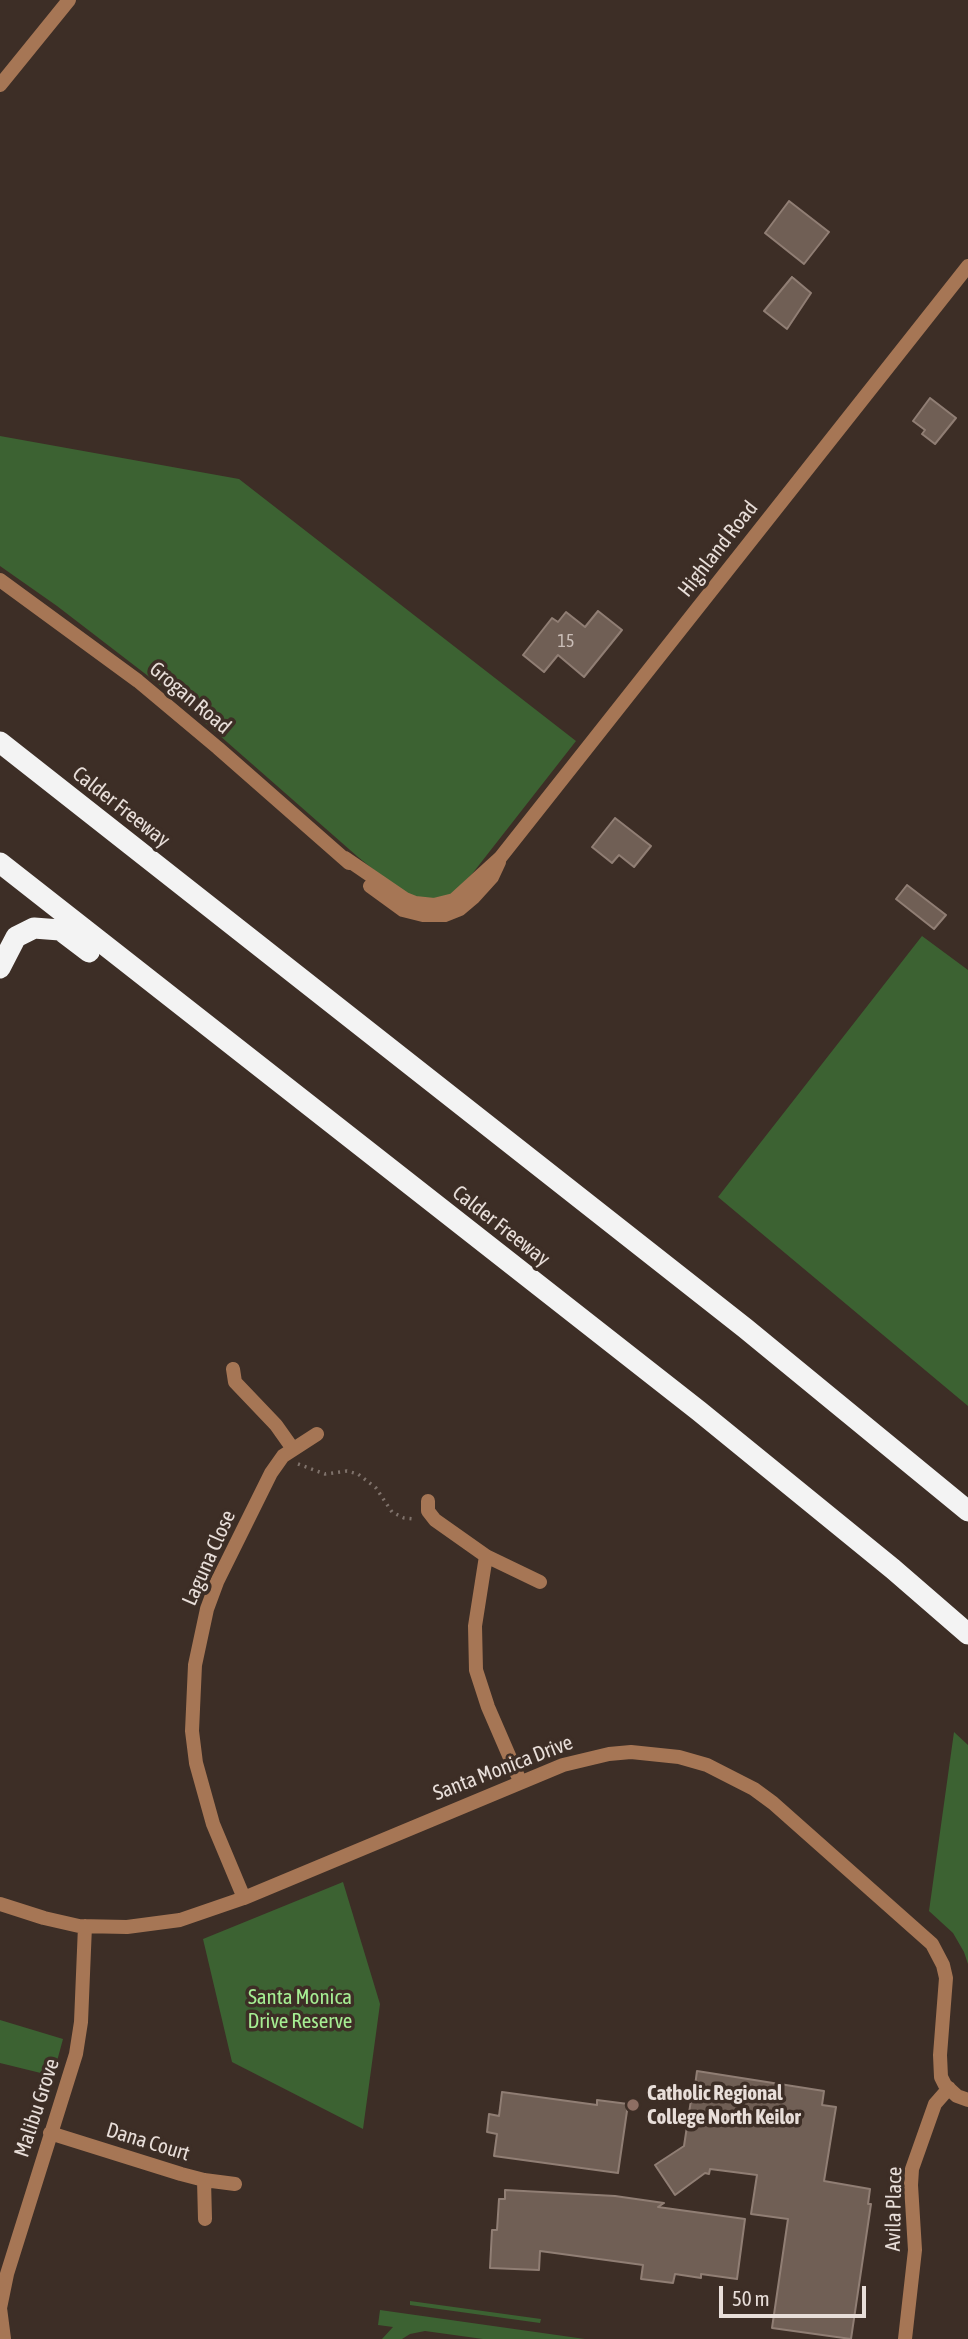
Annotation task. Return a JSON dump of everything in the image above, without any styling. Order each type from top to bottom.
[{"type":"highway","name":"Calder Freeway","points":[[0,742],[746,1328],[968,1511]]},
{"type":"highway","name":"Calder Freeway","points":[[0,863],[699,1411],[893,1569],[968,1634]]},
{"type":"highway","points":[[0,968],[16,937],[27,930],[52,928],[68,935],[391,1189],[432,1217],[473,1236]]},
{"type":"street","points":[[0,85],[68,0]]},
{"type":"street","name":"Highland Road","points":[[435,911],[452,912],[467,904],[492,877],[500,858],[968,266]]},
{"type":"street","name":"Grogan Road","points":[[0,580],[138,681],[345,858],[373,889],[392,904],[413,913],[435,911]]},
{"type":"street","points":[[233,1369],[236,1382],[276,1425],[293,1449]]},
{"type":"street","name":"Laguna Close","points":[[244,1898],[213,1824],[196,1763],[192,1731],[195,1665],[207,1609],[217,1581],[275,1466],[293,1449],[317,1434]]},
{"type":"street","points":[[428,1506],[435,1520],[486,1556],[540,1581]]},
{"type":"street","points":[[486,1556],[475,1626],[476,1671],[488,1707],[520,1781]]},
{"type":"street","name":"Santa Monica Drive","points":[[0,1904],[44,1918],[85,1926],[127,1927],[180,1920],[244,1898],[520,1781],[586,1758],[631,1752],[679,1757],[707,1765],[754,1789],[773,1803],[921,1934],[937,1953],[946,1978],[940,2068],[941,2077],[949,2088]]},
{"type":"street","name":"Malibu Grove","points":[[4,2339],[1,2308],[3,2292],[76,2054],[82,2022],[85,1926]]},
{"type":"street","points":[[949,2088],[957,2096],[968,2100]]},
{"type":"street","name":"Avila Place","points":[[905,2339],[915,2250],[912,2169],[935,2104],[949,2088]]},
{"type":"street","name":"Dana Court","points":[[50,2133],[204,2180],[235,2183]]},
{"type":"street","points":[[204,2180],[205,2219]]},
{"type":"path","points":[[293,1449],[297,1462],[303,1468],[325,1474],[352,1472],[364,1477],[376,1488],[388,1508],[397,1515],[416,1519],[428,1506]]},
{"type":"green space","points":[[0,436],[239,479],[576,741],[472,874],[448,898],[424,900],[400,891],[178,699],[0,566]]},
{"type":"green space","points":[[922,936],[968,970],[968,1406],[718,1197]]},
{"type":"green space","points":[[954,1732],[968,1745],[968,1964],[953,1933],[929,1911]]},
{"type":"green space","name":"Santa Monica Drive Reserve","points":[[343,1882],[380,2004],[363,2129],[232,2062],[203,1939]]},
{"type":"green space","points":[[0,2020],[63,2039],[53,2076],[0,2063]]},
{"type":"green space","points":[[410,2301],[541,2319],[540,2323],[410,2305]]},
{"type":"green space","points":[[380,2310],[585,2339],[483,2339],[425,2331],[402,2339],[382,2339],[393,2327],[378,2325]]},
{"type":"building","points":[[789,201],[829,232],[804,264],[765,233]]},
{"type":"building","points":[[792,277],[811,293],[787,329],[764,311]]},
{"type":"building","points":[[930,398],[956,418],[935,444],[922,434],[925,430],[913,421]]},
{"type":"building","points":[[598,611],[622,630],[584,677],[558,655],[544,672],[523,655],[552,618],[558,622],[566,612],[585,627]]},
{"type":"building","points":[[615,818],[651,846],[634,867],[619,855],[612,863],[592,847]]},
{"type":"building","points":[[907,885],[946,915],[934,929],[896,899]]},
{"type":"building","points":[[697,2071],[824,2091],[822,2105],[836,2107],[824,2181],[870,2189],[868,2204],[871,2204],[851,2339],[772,2328],[788,2219],[751,2214],[757,2175],[710,2169],[709,2174],[705,2173],[675,2195],[655,2165],[684,2146]]},
{"type":"building","points":[[502,2092],[597,2105],[597,2100],[628,2104],[618,2173],[494,2156],[497,2134],[487,2132],[489,2114],[499,2116]]},
{"type":"building","points":[[505,2190],[615,2196],[664,2203],[658,2207],[745,2219],[737,2279],[675,2274],[673,2283],[641,2279],[643,2265],[540,2251],[539,2270],[490,2268],[492,2230],[497,2230],[499,2199],[505,2199]]},
{"type":"place","name":"Catholic Regional College North Keilor","points":[[633,2105]]}]
